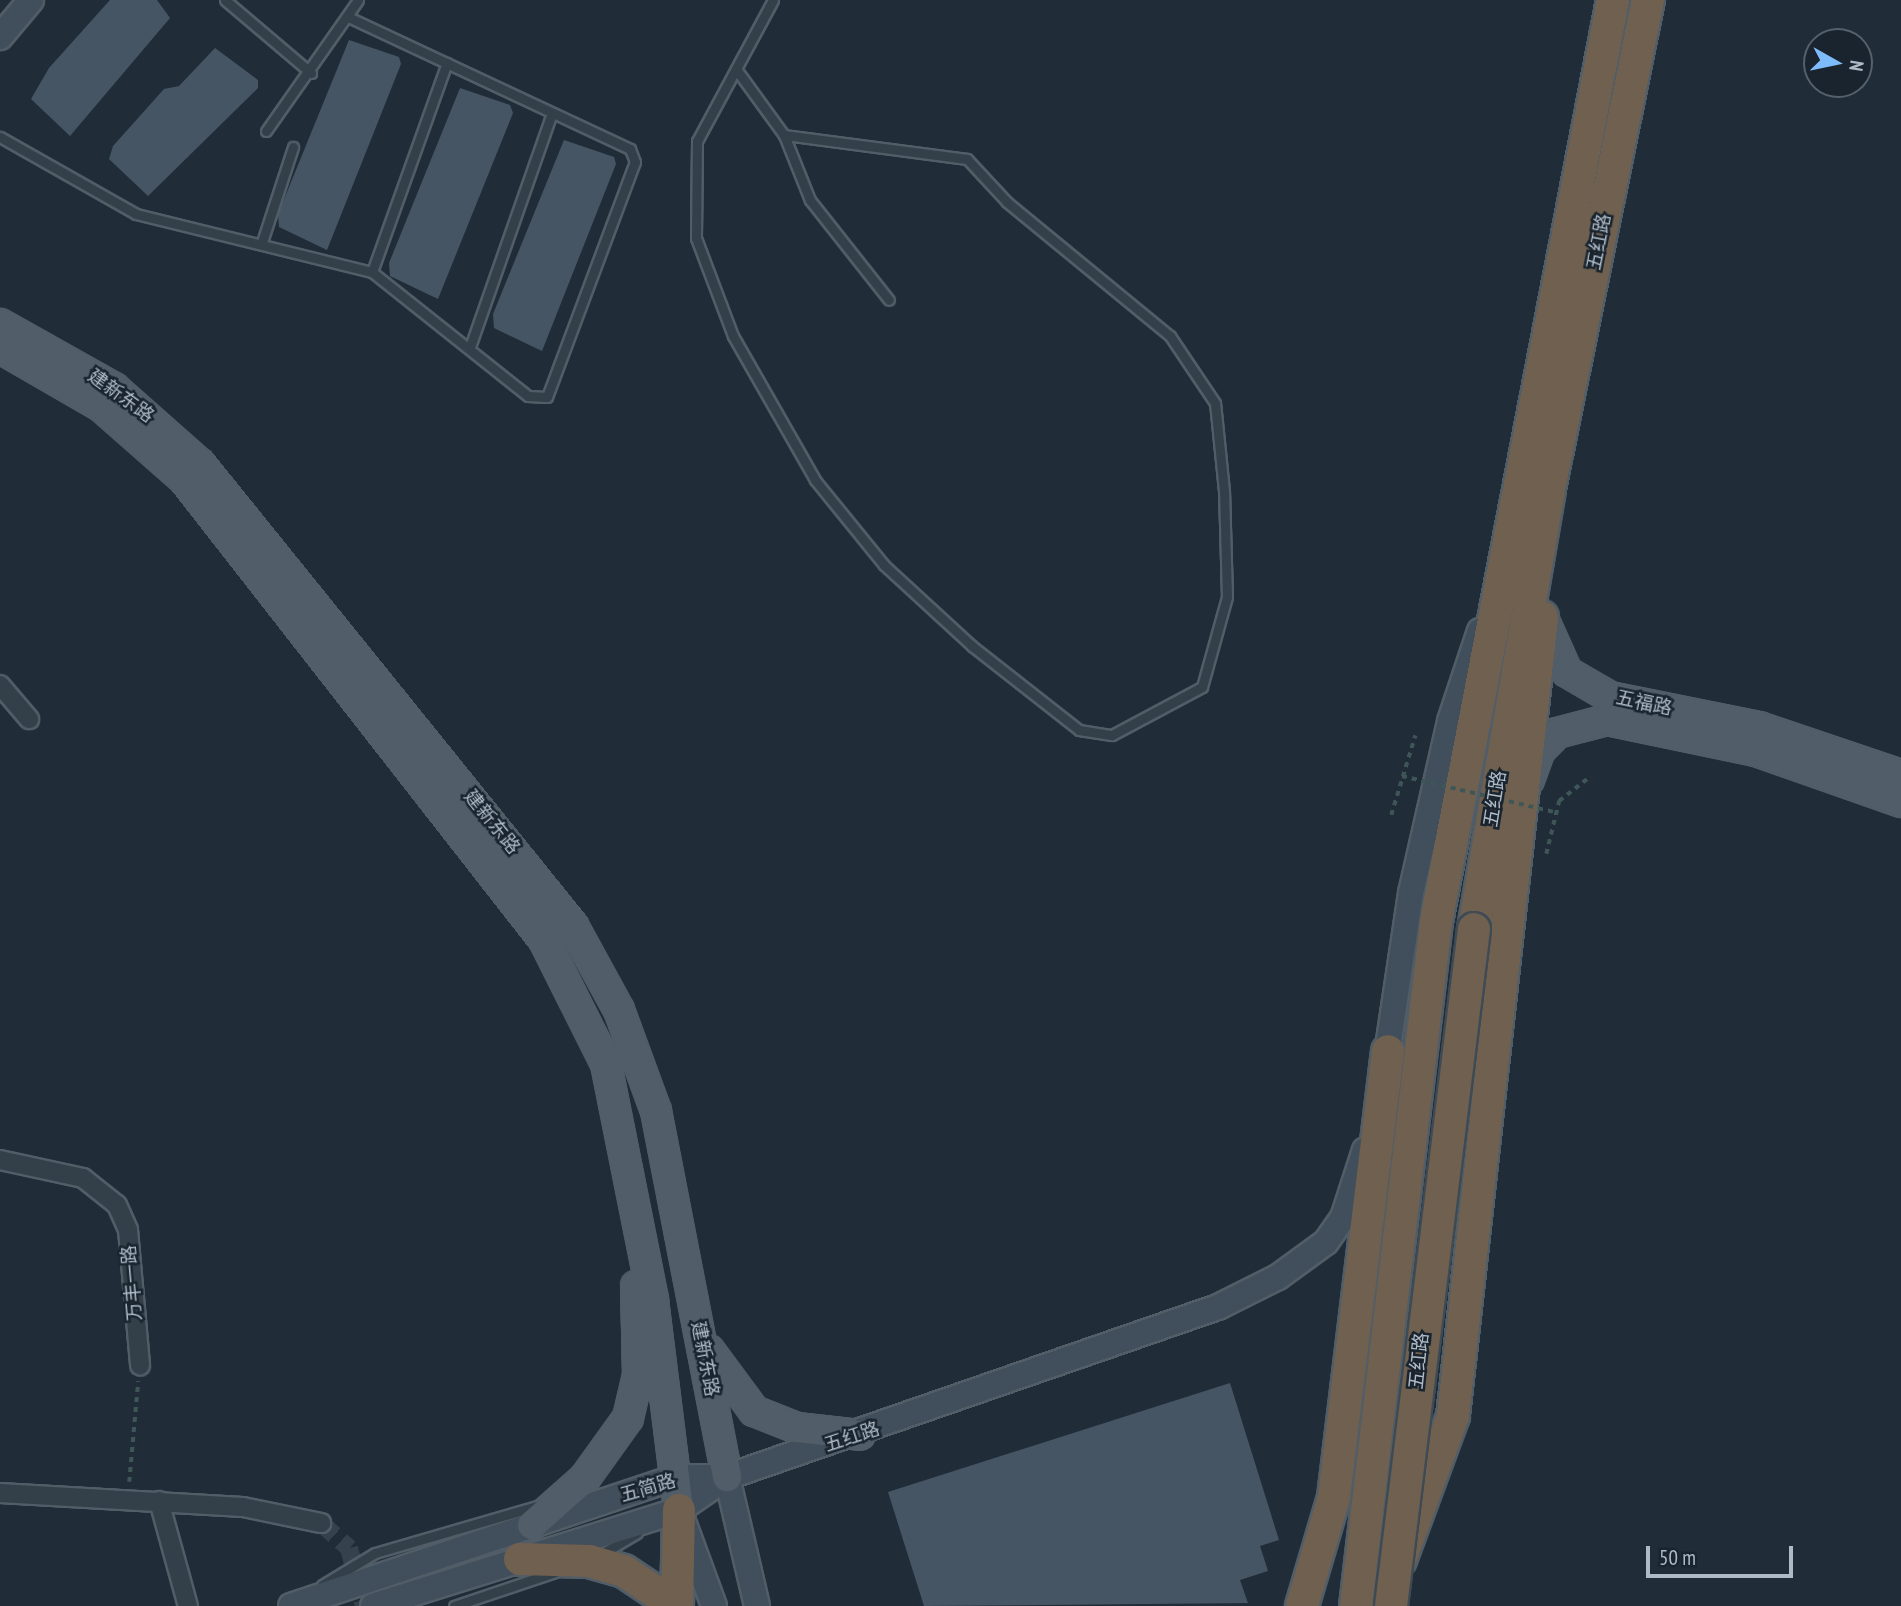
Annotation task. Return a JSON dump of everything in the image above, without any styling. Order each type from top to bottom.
[{"type":"highway","name":"五红路","points":[[1356,1606],[1436,922],[1503,560],[1613,0]]},
{"type":"highway","name":"五红路","points":[[1391,1606],[1474,929],[1548,494],[1648,0]]},
{"type":"highway","points":[[1378,1606],[1434,1479],[1453,1416],[1469,1305],[1542,617]]},
{"type":"highway","points":[[1302,1606],[1334,1497],[1346,1416],[1388,1051]]},
{"type":"highway","points":[[677,1606],[679,1510]]},
{"type":"highway","points":[[520,1559],[589,1561],[624,1572],[677,1606]]},
{"type":"main road","points":[[0,37],[32,0]]},
{"type":"main road","name":"建新东路","points":[[0,324],[114,388],[200,464],[573,926],[619,1010],[656,1111],[727,1477]]},
{"type":"main road","name":"建新东路","points":[[0,348],[102,407],[184,479],[482,855],[544,940],[590,1021],[633,1178],[653,1300],[679,1510]]},
{"type":"main road","name":"五福路","points":[[1548,494],[1542,617],[1567,672],[1610,697],[1759,727],[1901,775]]},
{"type":"main road","name":"五红路","points":[[727,1477],[860,1435],[1218,1307],[1305,1261],[1326,1242],[1354,1189],[1388,1051],[1405,921],[1450,721],[1503,560]]},
{"type":"main road","name":"五福路","points":[[1521,811],[1540,750],[1557,733],[1607,720],[1756,751],[1901,802]]},
{"type":"main road","points":[[532,1525],[559,1501],[617,1440],[635,1397],[633,1178]]},
{"type":"main road","points":[[653,1300],[678,1350],[692,1350],[701,1337],[754,1411],[796,1428],[860,1435]]},
{"type":"main road","name":"五简路","points":[[289,1606],[676,1477],[727,1477]]},
{"type":"main road","points":[[727,1477],[757,1606]]},
{"type":"main road","name":"五简路","points":[[373,1606],[679,1510],[727,1477]]},
{"type":"main road","points":[[679,1510],[714,1606]]},
{"type":"street","points":[[0,685],[29,719]]},
{"type":"street","name":"万丰一路","points":[[0,1160],[83,1178],[117,1205],[128,1230],[140,1366]]},
{"type":"street","points":[[0,1493],[243,1507],[321,1523]]},
{"type":"street","points":[[159,1501],[188,1606]]},
{"type":"lane","points":[[225,0],[311,74]]},
{"type":"lane","points":[[266,131],[311,74],[350,18],[358,0]]},
{"type":"lane","points":[[773,0],[697,141],[696,238],[733,336],[815,480],[884,565],[972,646],[1079,730],[1112,735],[1202,687],[1227,597],[1224,491],[1215,403],[1170,336],[1007,202],[967,159],[784,135]]},
{"type":"lane","points":[[0,137],[136,214],[262,242],[372,272],[470,347],[527,396],[541,399],[554,391],[635,162],[630,149],[350,18]]},
{"type":"lane","points":[[372,272],[447,63]]},
{"type":"lane","points":[[736,69],[784,135],[810,200],[889,300]]},
{"type":"lane","points":[[470,347],[552,113]]},
{"type":"lane","points":[[262,242],[293,147]]},
{"type":"lane","points":[[289,1606],[375,1553],[559,1501],[676,1477]]},
{"type":"lane","points":[[454,1606],[589,1561],[679,1510]]},
{"type":"path","points":[[1391,815],[1415,736]]},
{"type":"path","points":[[1402,776],[1554,812]]},
{"type":"path","points":[[1546,854],[1554,812],[1566,792],[1588,778]]},
{"type":"path","points":[[128,1499],[140,1366]]},
{"type":"building","points":[[110,0],[157,0],[170,18],[70,136],[31,99],[49,68]]},
{"type":"building","points":[[349,40],[399,57],[401,64],[327,250],[279,227],[278,214]]},
{"type":"building","points":[[215,48],[258,80],[258,88],[148,196],[109,159],[113,146],[164,89],[179,86]]},
{"type":"building","points":[[460,88],[510,105],[513,113],[438,299],[390,276],[389,263]]},
{"type":"building","points":[[564,140],[614,157],[616,164],[542,351],[494,328],[493,314]]},
{"type":"building","points":[[1230,1383],[1279,1540],[1260,1546],[1268,1571],[1240,1580],[1248,1603],[924,1606],[888,1492]]},
{"type":"tunnel","points":[[321,1523],[349,1548],[364,1606]]}]
